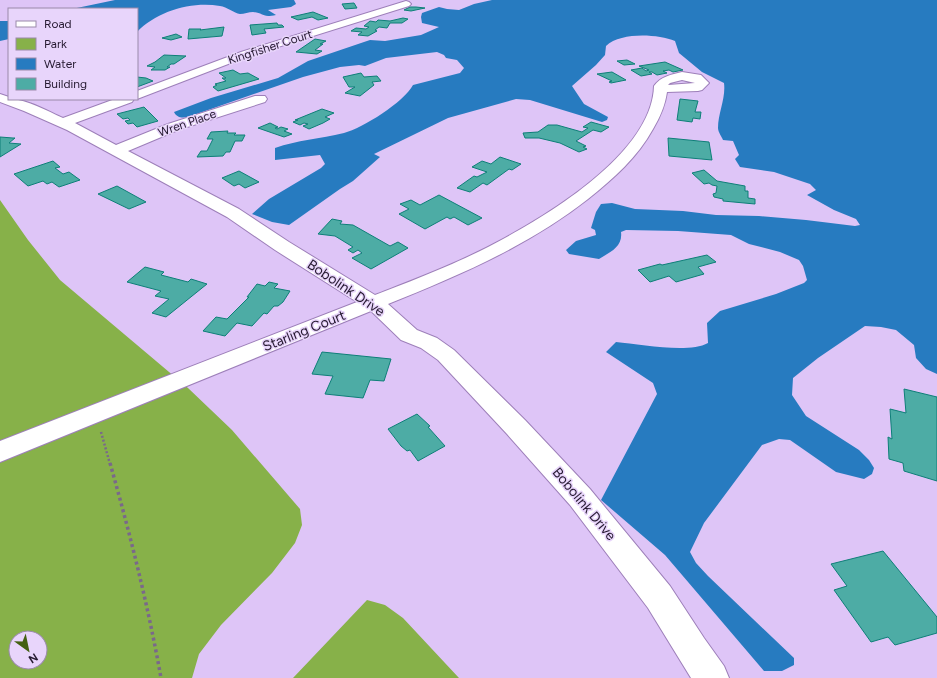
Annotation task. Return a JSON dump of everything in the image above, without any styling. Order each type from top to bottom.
[{"type":"street","name":"Kingfisher Court","points":[[138,96],[245,54],[372,11],[406,4]]},
{"type":"street","name":"Starling Court","points":[[0,452],[453,271],[526,234],[567,207],[610,174],[638,143],[657,109],[661,93],[660,89]]},
{"type":"street","name":"Bobolink Drive","points":[[0,98],[29,108],[63,123],[233,213],[282,246],[374,303],[409,335],[429,343],[446,355],[516,427],[580,498],[659,597],[692,650],[712,678]]},
{"type":"street","name":"Wren Place","points":[[116,150],[173,128],[260,99]]},
{"type":"street","points":[[63,123],[124,100]]},
{"type":"path","points":[[104,410],[98,424],[134,548],[151,620],[161,678]]},
{"type":"green space","points":[[0,200],[28,240],[60,280],[188,388],[232,430],[300,509],[302,525],[295,543],[272,573],[221,625],[199,654],[192,678],[0,678]]},
{"type":"green space","points":[[367,600],[385,605],[403,618],[459,678],[293,678]]},
{"type":"water","points":[[115,0],[294,0],[296,4],[291,7],[268,10],[276,15],[268,16],[253,12],[240,14],[220,6],[187,6],[154,18],[138,31],[138,8],[77,8]]},
{"type":"water","points":[[492,0],[937,0],[937,374],[926,369],[916,358],[914,345],[896,330],[881,327],[865,326],[818,358],[793,378],[792,395],[806,416],[859,450],[869,460],[874,468],[872,474],[864,479],[836,472],[790,440],[779,439],[762,445],[704,523],[690,552],[696,563],[708,576],[794,658],[794,665],[782,671],[764,671],[665,555],[601,500],[657,394],[653,383],[606,352],[616,342],[676,348],[689,348],[708,343],[707,323],[720,311],[776,294],[804,283],[807,280],[803,266],[799,260],[780,252],[749,244],[731,235],[678,231],[626,230],[621,232],[620,242],[618,245],[599,259],[569,254],[566,250],[576,241],[596,235],[595,230],[591,228],[596,212],[601,204],[612,203],[635,209],[683,211],[716,215],[759,216],[855,226],[860,225],[856,219],[834,210],[807,195],[816,190],[810,184],[774,172],[740,167],[735,159],[739,155],[733,141],[723,140],[718,130],[718,122],[724,94],[724,83],[702,72],[679,53],[675,41],[649,36],[630,36],[621,38],[606,46],[605,55],[572,86],[584,104],[608,117],[607,120],[602,122],[530,100],[516,99],[448,118],[374,154],[380,157],[353,181],[289,225],[272,222],[252,214],[269,199],[321,168],[325,164],[320,155],[275,160],[275,148],[292,143],[344,133],[362,126],[382,114],[401,99],[413,85],[460,73],[464,68],[457,60],[446,58],[444,55],[437,52],[386,58],[365,66],[359,65],[340,67],[303,77],[188,117],[180,117],[174,112],[211,98],[278,78],[308,61],[370,40],[385,41],[421,35],[439,27],[422,23],[422,13],[439,7],[459,10],[474,4]]},
{"type":"water","points":[[0,21],[8,21],[8,39],[0,41]]},
{"type":"building","points":[[354,3],[357,8],[345,9],[342,4]]},
{"type":"building","points":[[410,7],[425,8],[411,11],[404,10]]},
{"type":"building","points":[[313,12],[328,18],[318,20],[312,17],[298,20],[291,17]]},
{"type":"building","points":[[403,18],[408,19],[402,23],[390,23],[387,28],[379,27],[375,30],[377,31],[368,36],[358,35],[362,32],[351,31],[356,28],[366,29],[369,27],[364,26],[370,21],[390,21]]},
{"type":"building","points":[[277,23],[278,25],[282,25],[284,27],[264,29],[266,33],[252,35],[250,25]]},
{"type":"building","points":[[224,27],[222,36],[188,39],[189,29],[201,29],[200,30]]},
{"type":"building","points":[[176,34],[182,37],[171,40],[162,38]]},
{"type":"building","points":[[315,39],[326,41],[320,44],[323,44],[315,50],[322,51],[317,54],[296,52]]},
{"type":"building","points":[[164,55],[186,56],[174,64],[171,64],[167,67],[170,67],[165,70],[151,70],[155,67],[147,66]]},
{"type":"building","points":[[627,60],[635,64],[624,65],[617,61]]},
{"type":"building","points":[[665,62],[683,70],[673,72],[669,70],[663,71],[667,73],[657,75],[649,72],[652,74],[641,76],[631,70],[642,68],[646,71],[649,70],[639,66]]},
{"type":"building","points":[[233,70],[240,74],[248,73],[259,79],[218,91],[213,87],[217,85],[215,84],[226,81],[222,78],[226,78],[219,73]]},
{"type":"building","points":[[612,72],[626,80],[611,83],[609,82],[612,81],[597,74]]},
{"type":"building","points":[[361,73],[364,77],[377,76],[381,81],[372,82],[374,85],[360,96],[345,93],[355,87],[349,87],[343,77]]},
{"type":"building","points":[[138,77],[153,81],[138,87]]},
{"type":"building","points":[[680,99],[698,101],[695,112],[701,112],[700,119],[693,118],[692,122],[677,120]]},
{"type":"building","points":[[144,107],[158,121],[137,127],[133,123],[128,124],[125,121],[130,120],[128,118],[123,119],[117,114]]},
{"type":"building","points":[[322,109],[334,113],[325,117],[330,119],[323,123],[309,129],[303,126],[308,124],[304,123],[300,125],[293,122],[298,120],[295,120]]},
{"type":"building","points":[[591,122],[609,127],[601,132],[593,130],[576,141],[586,146],[583,147],[587,149],[579,152],[560,143],[539,138],[525,138],[523,133],[538,132],[548,125],[557,125],[582,132],[588,128],[583,127]]},
{"type":"building","points":[[270,123],[278,127],[275,128],[277,129],[281,127],[288,129],[284,131],[292,134],[284,137],[258,128]]},
{"type":"building","points":[[228,131],[227,133],[236,133],[234,135],[245,135],[242,141],[235,141],[230,152],[226,152],[223,156],[197,157],[201,151],[207,151],[213,139],[207,139],[211,132]]},
{"type":"building","points":[[0,137],[15,138],[9,143],[21,144],[0,157]]},
{"type":"building","points":[[668,138],[709,142],[712,160],[669,156]]},
{"type":"building","points":[[500,157],[521,164],[512,170],[509,169],[487,185],[483,183],[470,192],[457,188],[474,176],[477,177],[487,172],[472,167],[482,161],[491,164]]},
{"type":"building","points":[[53,161],[60,167],[55,168],[63,174],[69,172],[80,180],[59,187],[52,182],[47,184],[43,181],[28,186],[14,174]]},
{"type":"building","points":[[704,170],[717,181],[745,186],[745,191],[748,191],[748,198],[755,199],[755,204],[723,201],[723,199],[714,197],[713,194],[716,193],[717,186],[709,183],[704,184],[692,173]]},
{"type":"building","points":[[239,171],[259,182],[245,188],[239,184],[234,186],[222,178]]},
{"type":"building","points":[[117,186],[146,202],[129,209],[98,194]]},
{"type":"building","points":[[439,195],[482,218],[468,225],[454,217],[450,219],[447,217],[425,229],[399,214],[409,209],[400,204],[411,200],[420,205]]},
{"type":"building","points":[[332,219],[342,221],[340,224],[353,225],[390,246],[398,242],[408,248],[371,269],[352,258],[362,253],[358,250],[353,253],[348,250],[353,247],[335,236],[318,234]]},
{"type":"building","points":[[707,255],[716,262],[698,267],[704,274],[676,282],[669,276],[650,282],[638,270],[660,264],[662,265]]},
{"type":"building","points":[[145,267],[164,272],[161,275],[188,282],[191,279],[207,284],[166,317],[152,313],[169,299],[155,296],[161,291],[127,282]]},
{"type":"building","points":[[269,282],[278,284],[274,288],[290,291],[283,302],[278,306],[274,306],[267,314],[264,313],[252,326],[237,323],[225,336],[203,331],[216,317],[227,319],[249,297],[247,297],[257,284],[265,286]]},
{"type":"building","points":[[322,352],[391,359],[384,381],[370,380],[363,398],[325,394],[333,376],[312,374]]},
{"type":"building","points":[[904,389],[937,397],[937,481],[904,471],[903,463],[889,459],[888,437],[892,439],[890,409],[906,413]]},
{"type":"building","points":[[417,414],[430,426],[428,427],[445,446],[418,461],[410,450],[407,451],[401,446],[388,429]]},
{"type":"building","points":[[883,551],[937,617],[937,633],[895,645],[888,637],[871,642],[834,590],[847,586],[831,564]]}]
